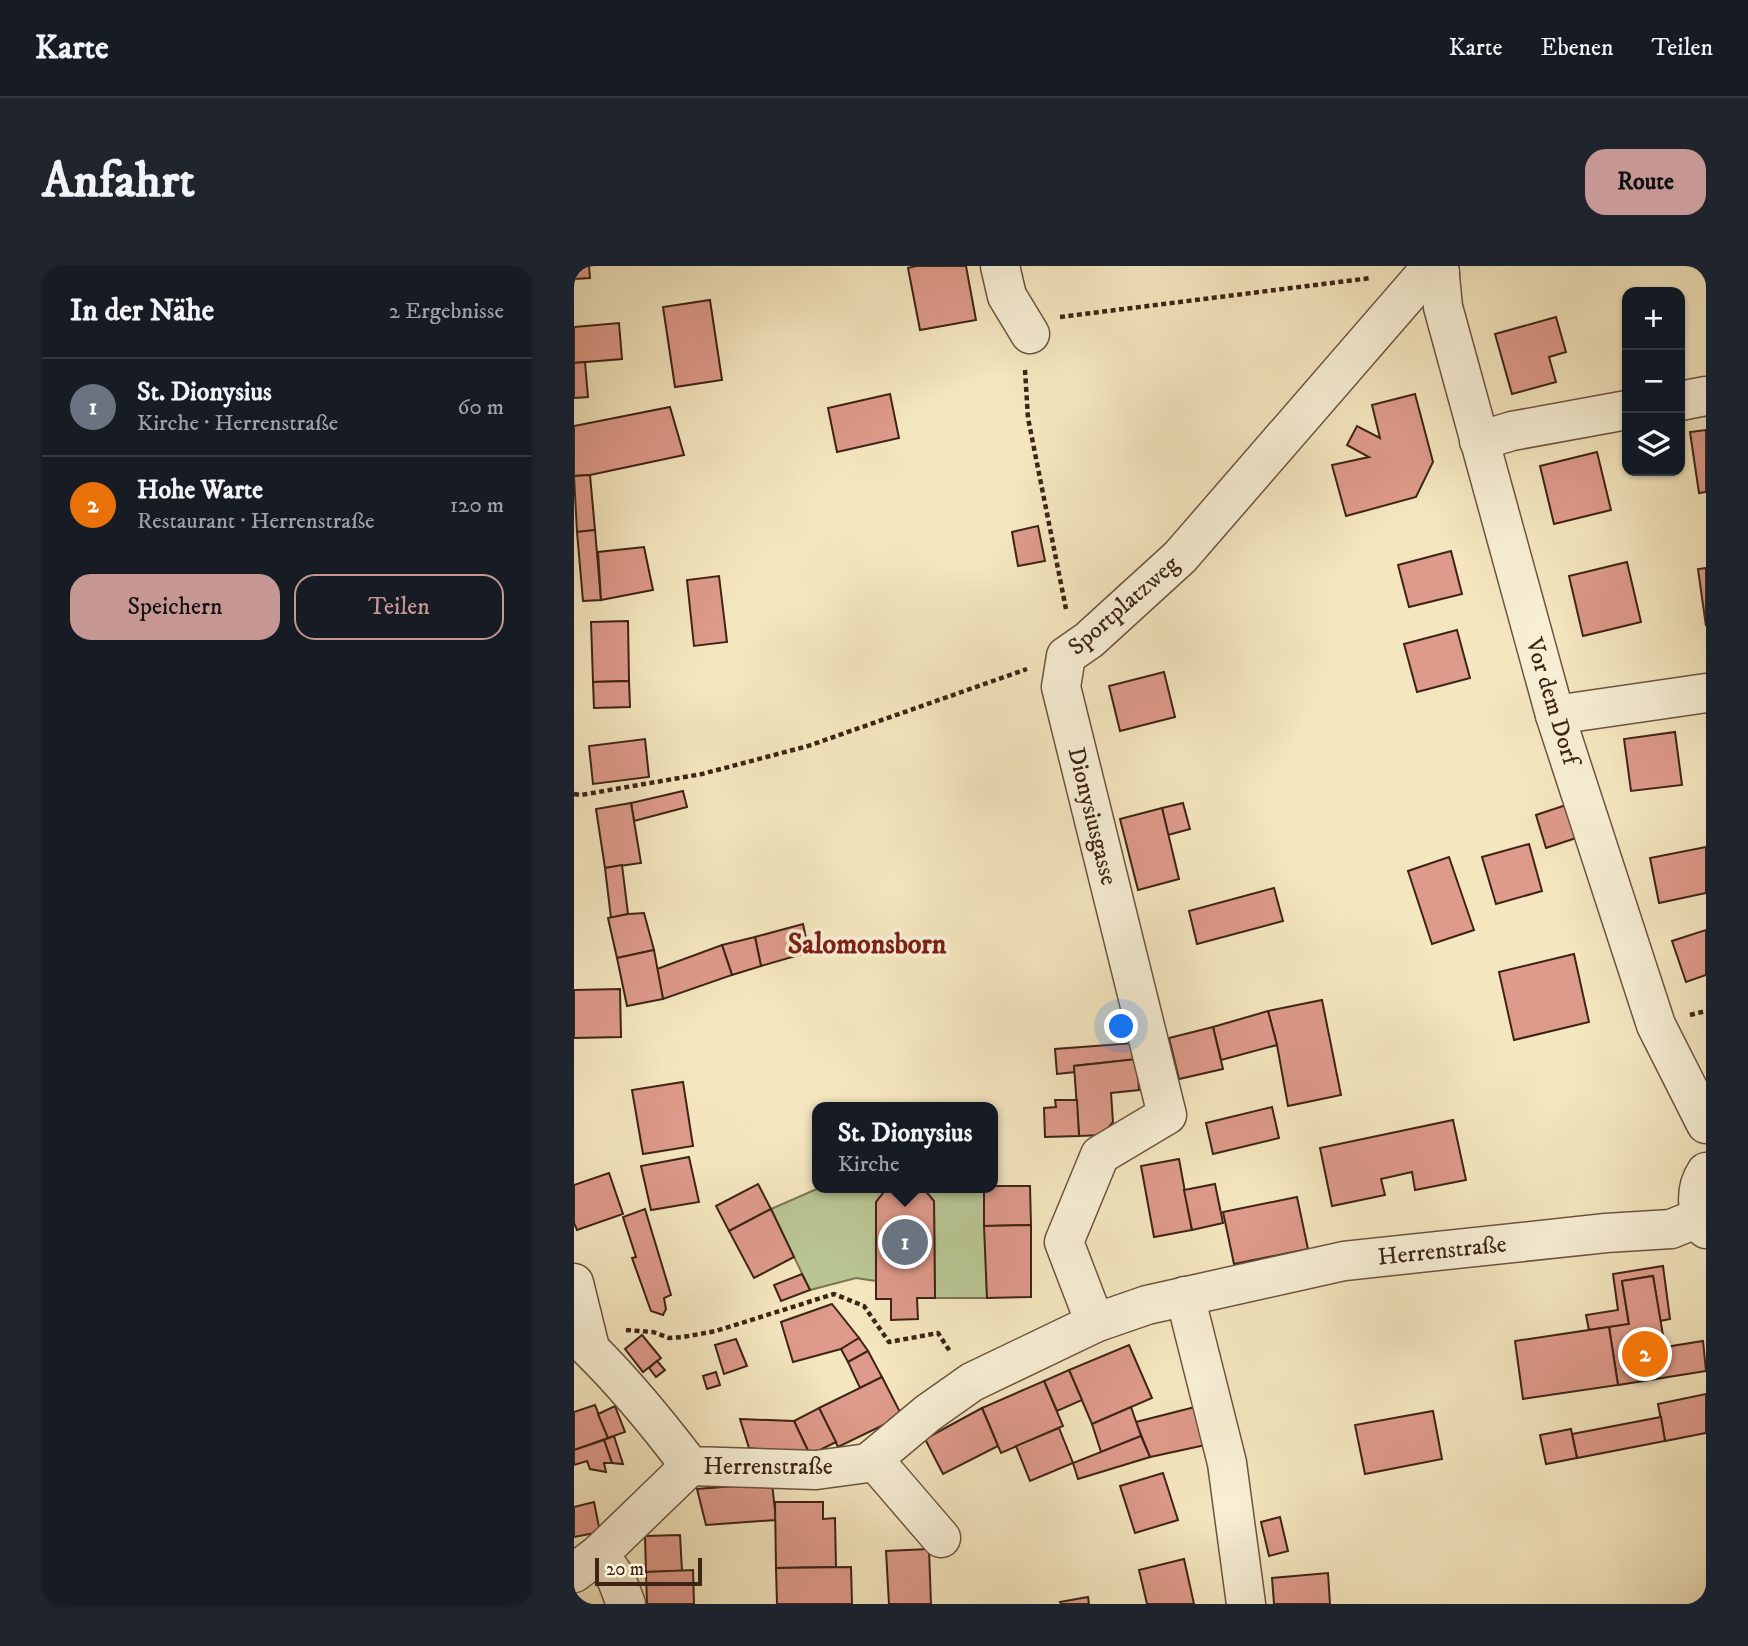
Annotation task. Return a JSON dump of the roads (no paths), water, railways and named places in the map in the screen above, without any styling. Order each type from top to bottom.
[{"type":"street","points":[[1000,266],[1007,296],[1030,334]]},
{"type":"street","name":"Vor dem Dorf","points":[[1433,273],[1555,715],[1656,1025],[1706,1124]]},
{"type":"street","name":"Sportplatzweg","points":[[1066,656],[1089,640],[1180,557],[1433,273]]},
{"type":"street","points":[[1685,400],[1706,396]]},
{"type":"street","points":[[1479,441],[1512,431],[1622,411]]},
{"type":"street","name":"Dionysiusgasse","points":[[1066,656],[1061,687],[1167,1115],[1100,1156],[1064,1242],[1096,1323]]},
{"type":"street","points":[[1555,715],[1706,693]]},
{"type":"street","points":[[1704,1223],[1698,1194],[1706,1172]]},
{"type":"street","name":"Herrenstraße","points":[[582,1341],[656,1421],[690,1466],[816,1470],[868,1463],[928,1413],[972,1382],[1096,1323],[1147,1305],[1344,1261],[1704,1223]]},
{"type":"street","points":[[574,1283],[582,1341]]},
{"type":"street","points":[[1185,1296],[1227,1463],[1246,1604]]},
{"type":"street","points":[[873,1459],[941,1538]]},
{"type":"street","points":[[626,1604],[616,1578],[587,1564],[690,1466]]},
{"type":"place","name":"St. Dionysius","points":[[905,1242]]},
{"type":"place","name":"Hohe Warte","points":[[1645,1354]]},
{"type":"district","name":"Salomonsborn","points":[[867,943]]}]
